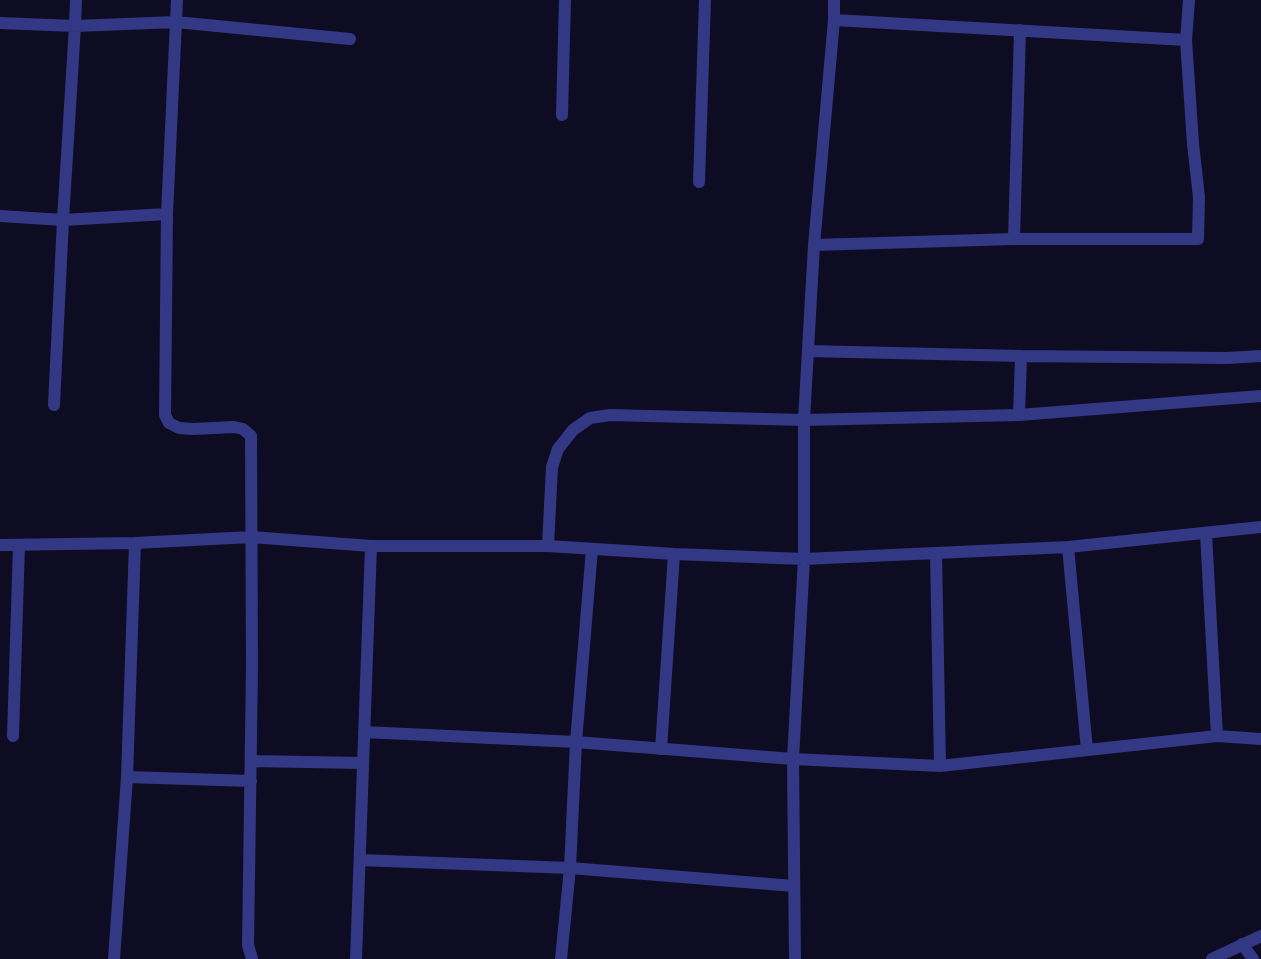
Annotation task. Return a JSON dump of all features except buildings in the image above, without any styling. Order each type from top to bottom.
[{"type":"street","points":[[54,405],[76,0]]},
{"type":"street","points":[[177,0],[167,214],[165,415],[169,423],[179,428],[234,427],[243,429],[251,436],[252,666],[248,945],[252,959]]},
{"type":"street","points":[[562,114],[565,0]]},
{"type":"street","points":[[699,182],[705,0]]},
{"type":"street","points":[[795,959],[793,760],[804,559],[804,420],[814,245],[834,20],[834,0]]},
{"type":"street","points":[[814,245],[1014,240],[1198,240],[1199,197],[1193,144],[1186,40],[1189,0]]},
{"type":"street","points":[[834,20],[1186,40]]},
{"type":"street","points":[[0,23],[75,26],[176,22],[350,39]]},
{"type":"street","points":[[1014,240],[1020,30]]},
{"type":"street","points":[[0,216],[63,220],[167,214]]},
{"type":"street","points":[[808,351],[1021,356],[1227,358],[1261,356]]},
{"type":"street","points":[[1019,415],[1021,356]]},
{"type":"street","points":[[548,546],[552,467],[558,449],[573,430],[590,418],[610,415],[804,420],[1019,415],[1261,396]]},
{"type":"street","points":[[0,545],[135,543],[251,537],[371,546],[548,546],[674,554],[804,559],[1068,547],[1261,527]]},
{"type":"street","points":[[1206,533],[1217,736]]},
{"type":"street","points":[[114,959],[127,777],[135,543]]},
{"type":"street","points":[[12,736],[19,545]]},
{"type":"street","points":[[356,959],[371,546]]},
{"type":"street","points":[[1068,547],[1086,750]]},
{"type":"street","points":[[561,959],[570,868],[576,742],[592,549]]},
{"type":"street","points":[[936,553],[940,766]]},
{"type":"street","points":[[661,750],[674,554]]},
{"type":"street","points":[[364,732],[576,742],[793,760],[940,766],[1217,736],[1261,739]]},
{"type":"street","points":[[251,762],[363,764]]},
{"type":"street","points":[[127,777],[251,781]]},
{"type":"street","points":[[360,860],[570,868],[794,886]]},
{"type":"street","points":[[1212,959],[1261,936]]},
{"type":"street","points":[[1242,944],[1253,959]]}]
